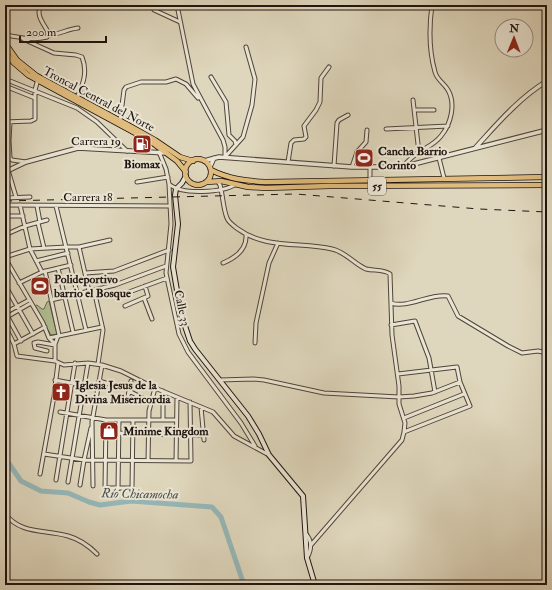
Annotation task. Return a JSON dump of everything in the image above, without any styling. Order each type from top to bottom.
[{"type":"highway","name":"Troncal Central del Norte","points":[[5,43],[21,64],[38,79],[150,141],[180,163],[186,174]]},
{"type":"highway","name":"Troncal Central del Norte","points":[[5,52],[22,71],[77,98],[155,140],[180,157],[193,161]]},
{"type":"highway","name":"55","points":[[193,161],[204,161],[210,168],[228,177],[251,181],[547,177]]},
{"type":"highway","points":[[186,174],[188,164],[193,161]]},
{"type":"highway","points":[[207,182],[210,176],[210,168]]},
{"type":"highway","name":"55","points":[[186,174],[188,180],[200,185],[207,182],[217,181],[266,188],[338,186],[547,185]]},
{"type":"main road","points":[[186,174],[182,183],[176,189],[174,197],[178,224],[173,267],[181,314],[190,341],[248,416],[269,455],[303,496],[307,558],[315,585]]},
{"type":"street","points":[[41,5],[39,8],[39,16],[48,32],[48,35]]},
{"type":"street","points":[[154,5],[154,10],[180,22]]},
{"type":"street","points":[[177,5],[193,84],[223,140],[225,157]]},
{"type":"street","points":[[402,168],[419,152],[436,142],[448,126],[451,110],[448,91],[436,76],[432,60],[430,32],[432,5]]},
{"type":"street","points":[[5,35],[23,38],[44,38],[48,35],[55,35],[72,28],[78,28]]},
{"type":"street","points":[[23,38],[54,53],[82,57],[85,77],[77,98]]},
{"type":"street","points":[[225,157],[243,137],[250,116],[255,86],[254,75],[247,55],[246,47]]},
{"type":"street","points":[[288,162],[291,143],[293,141],[305,138],[304,125],[316,110],[320,102],[321,78],[329,67]]},
{"type":"street","points":[[211,77],[226,102],[229,135],[235,141],[236,145]]},
{"type":"street","points":[[5,79],[77,108],[97,122],[127,151]]},
{"type":"street","points":[[5,122],[34,120],[36,116],[35,90],[38,79]]},
{"type":"street","points":[[120,121],[124,89],[141,82],[166,82],[173,79],[180,80],[186,84],[204,104]]},
{"type":"street","points":[[475,148],[516,104],[547,81]]},
{"type":"street","points":[[5,86],[35,98]]},
{"type":"street","points":[[413,100],[419,152]]},
{"type":"street","points":[[414,110],[434,110]]},
{"type":"street","points":[[334,166],[338,123],[339,120],[348,115]]},
{"type":"street","points":[[10,122],[10,158],[12,160],[26,162]]},
{"type":"street","points":[[386,129],[448,126]]},
{"type":"street","points":[[352,167],[357,152],[366,142],[367,130]]},
{"type":"street","points":[[204,161],[225,157],[334,166],[402,168],[547,130]]},
{"type":"street","points":[[115,140],[115,150]]},
{"type":"street","points":[[148,152],[151,148],[150,141]]},
{"type":"street","name":"Carrera 19","points":[[6,171],[26,162],[78,148],[167,153]]},
{"type":"street","name":"Calle 33","points":[[160,152],[169,184],[171,224],[166,266],[178,334],[183,344],[241,423],[254,446]]},
{"type":"street","points":[[413,157],[415,164]]},
{"type":"street","points":[[210,168],[214,158]]},
{"type":"street","points":[[439,158],[444,178]]},
{"type":"street","points":[[370,168],[370,179]]},
{"type":"street","points":[[6,171],[16,197]]},
{"type":"street","points":[[137,182],[168,177]]},
{"type":"street","points":[[217,181],[220,185],[227,218],[246,235],[278,243],[336,250],[367,269],[388,272],[390,274],[392,335],[398,374],[399,404],[404,418],[404,432],[402,440],[311,545]]},
{"type":"street","points":[[169,184],[176,189],[194,191],[221,191],[229,189],[236,184]]},
{"type":"street","points":[[5,198],[30,197]]},
{"type":"street","name":"Carrera 18","points":[[5,205],[170,206]]},
{"type":"street","points":[[20,205],[30,249],[36,261],[44,271],[59,335],[55,345],[55,380],[40,474]]},
{"type":"street","points":[[37,206],[44,248]]},
{"type":"street","points":[[56,206],[86,330]]},
{"type":"street","points":[[5,216],[23,216]]},
{"type":"street","points":[[5,235],[25,226],[47,220]]},
{"type":"street","points":[[223,263],[233,258],[242,250],[246,244],[246,235]]},
{"type":"street","points":[[55,345],[49,338],[45,327],[5,258],[30,249],[79,247],[110,240]]},
{"type":"street","points":[[255,343],[256,324],[269,263],[278,243]]},
{"type":"street","points":[[79,247],[89,291]]},
{"type":"street","points":[[85,273],[114,271],[168,250]]},
{"type":"street","points":[[36,261],[68,253]]},
{"type":"street","points":[[19,283],[44,271],[71,265]]},
{"type":"street","points":[[51,300],[115,285],[166,266]]},
{"type":"street","points":[[5,271],[10,268]]},
{"type":"street","points":[[58,268],[73,332]]},
{"type":"street","points":[[121,295],[167,278]]},
{"type":"street","points":[[5,285],[33,334]]},
{"type":"street","points":[[125,306],[148,296],[145,286]]},
{"type":"street","points":[[80,485],[98,388],[103,335],[94,290]]},
{"type":"street","points":[[391,303],[402,305],[434,297],[448,296],[458,316],[508,346],[522,353],[538,351],[547,353]]},
{"type":"street","points":[[144,298],[152,319]]},
{"type":"street","points":[[21,341],[6,314],[30,301]]},
{"type":"street","points":[[391,324],[415,321],[425,345],[432,370],[435,392]]},
{"type":"street","points":[[5,326],[14,344],[16,355],[56,362],[64,365],[88,363],[100,364],[121,372],[213,412],[234,436],[269,455]]},
{"type":"street","points":[[14,344],[45,327]]},
{"type":"street","points":[[49,338],[102,327]]},
{"type":"street","points":[[47,351],[36,349],[34,343],[38,342],[55,345]]},
{"type":"street","points":[[68,482],[88,363]]},
{"type":"street","points":[[56,480],[75,364]]},
{"type":"street","points":[[398,374],[457,368],[464,394],[470,406],[404,432]]},
{"type":"street","points":[[220,380],[238,378],[258,379],[324,393],[399,397],[435,392],[460,382]]},
{"type":"street","points":[[55,380],[98,388]]},
{"type":"street","points":[[99,381],[119,387]]},
{"type":"street","points":[[128,401],[131,381]]},
{"type":"street","points":[[148,461],[148,420],[150,402],[155,388]]},
{"type":"street","points":[[129,391],[150,402]]},
{"type":"street","points":[[162,391],[163,420]]},
{"type":"street","points":[[404,418],[464,394]]},
{"type":"street","points":[[176,397],[176,461]]},
{"type":"street","points":[[44,454],[84,460],[191,461],[190,402]]},
{"type":"street","points":[[202,407],[204,440]]},
{"type":"street","points":[[60,412],[106,420],[176,420]]},
{"type":"street","points":[[106,420],[104,488],[118,489],[132,488],[133,420]]},
{"type":"street","points":[[118,489],[119,420]]},
{"type":"street","points":[[92,422],[93,486]]},
{"type":"street","points":[[119,433],[204,435]]},
{"type":"street","points":[[5,514],[20,527],[68,536],[80,541],[97,554]]},
{"type":"street","points":[[306,534],[311,545],[307,558]]},
{"type":"green space","points":[[49,301],[57,334],[51,335],[34,306],[37,305],[44,309]]},
{"type":"waterway","name":"Río Chicamocha","points":[[5,350],[5,360]]},
{"type":"waterway","name":"Río Chicamocha","points":[[5,451],[8,462],[21,481],[41,491],[68,493],[100,505],[131,501],[212,507],[221,517],[244,585]]},
{"type":"railway","points":[[5,201],[296,194],[479,209],[547,212]]},
{"type":"place","name":"Biomax","points":[[142,144]]},
{"type":"place","name":"Cancha Barrio Corinto","points":[[364,158]]},
{"type":"place","name":"Polideportivo barrio el Bosque","points":[[40,286]]},
{"type":"place","name":"Iglesia Jesus de la Divina Misericordia","points":[[61,392]]},
{"type":"place","name":"Minime Kingdom","points":[[109,431]]}]
